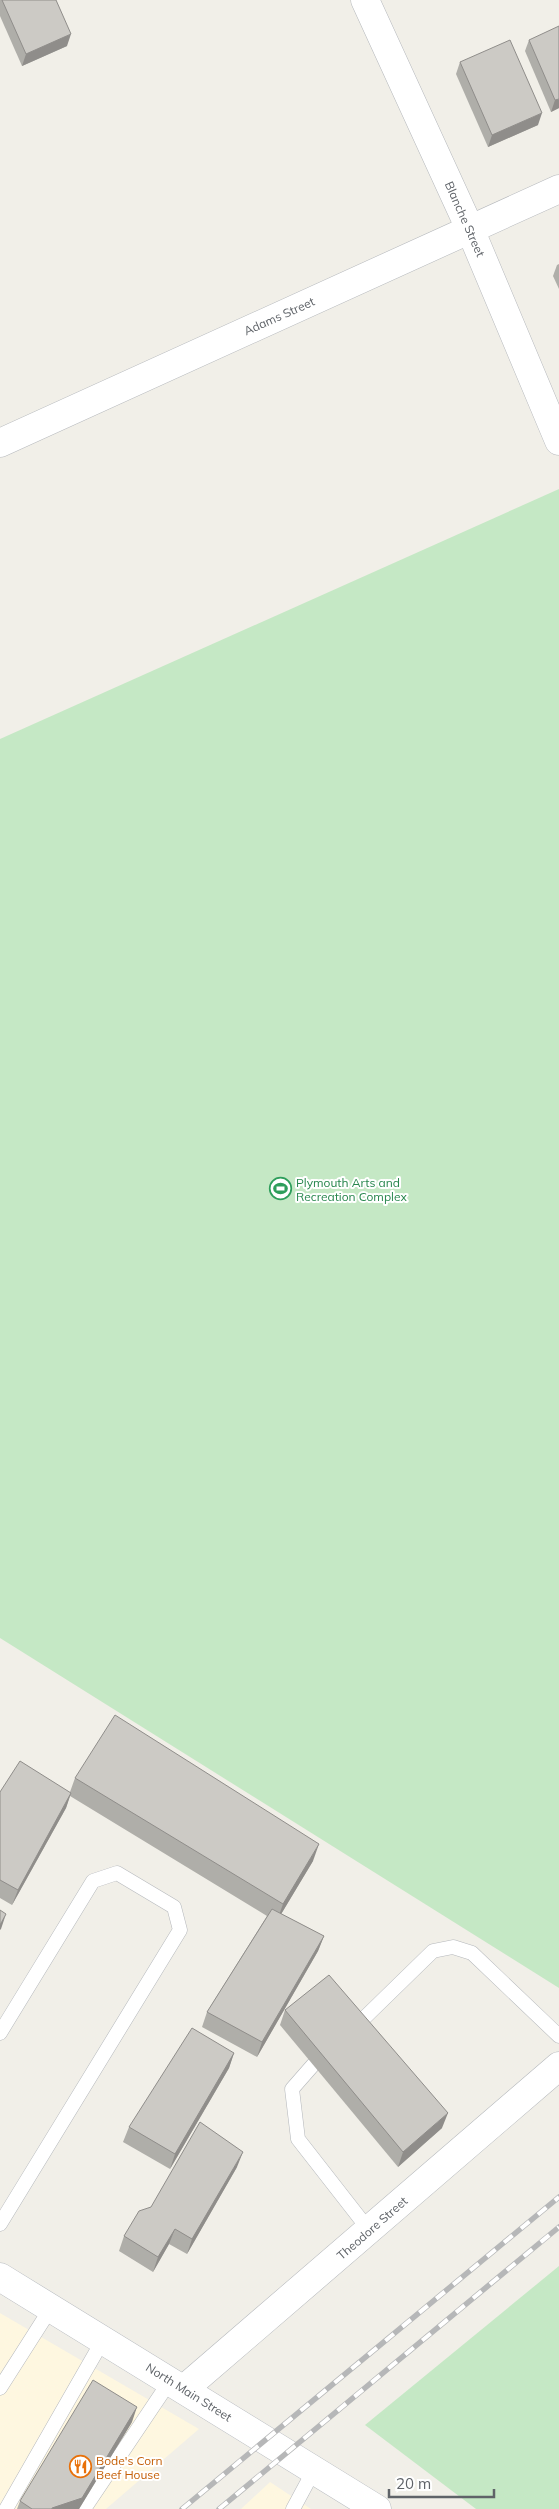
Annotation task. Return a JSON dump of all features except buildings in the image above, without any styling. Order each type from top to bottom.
[{"type":"street","name":"Blanche Street","points":[[365,0],[470,229],[559,441]]},
{"type":"street","name":"Adams Street","points":[[0,443],[559,189]]},
{"type":"street","name":"Theodore Street","points":[[177,2385],[368,2230],[559,2066]]},
{"type":"street","name":"North Main Street","points":[[0,2277],[377,2509]]},
{"type":"lane","points":[[0,2033],[93,1880],[118,1873],[174,1907],[180,1930],[0,2224]]},
{"type":"lane","points":[[355,2026],[433,1950],[453,1947],[472,1953],[559,2036]]},
{"type":"lane","points":[[313,2065],[292,2089],[298,2139],[368,2230]]},
{"type":"lane","points":[[0,2388],[51,2308]]},
{"type":"lane","points":[[6,2509],[102,2340]]},
{"type":"lane","points":[[84,2509],[177,2385]]},
{"type":"lane","points":[[293,2509],[314,2470]]},
{"type":"shaded area","points":[[0,2313],[199,2429],[106,2509],[0,2509]]},
{"type":"shaded area","points":[[270,2482],[311,2509],[241,2509]]},
{"type":"green space","name":"Plymouth Arts and Recreation Complex","points":[[559,489],[559,1988],[0,1638],[0,739]]},
{"type":"green space","points":[[559,2266],[559,2509],[476,2509],[365,2425]]},
{"type":"railway","points":[[182,2509],[559,2197]]},
{"type":"railway","points":[[219,2509],[559,2227]]},
{"type":"place","name":"Plymouth Arts and Recreation Complex","points":[[280,1189]]},
{"type":"place","name":"Bode's Corn Beef House","points":[[80,2467]]}]
